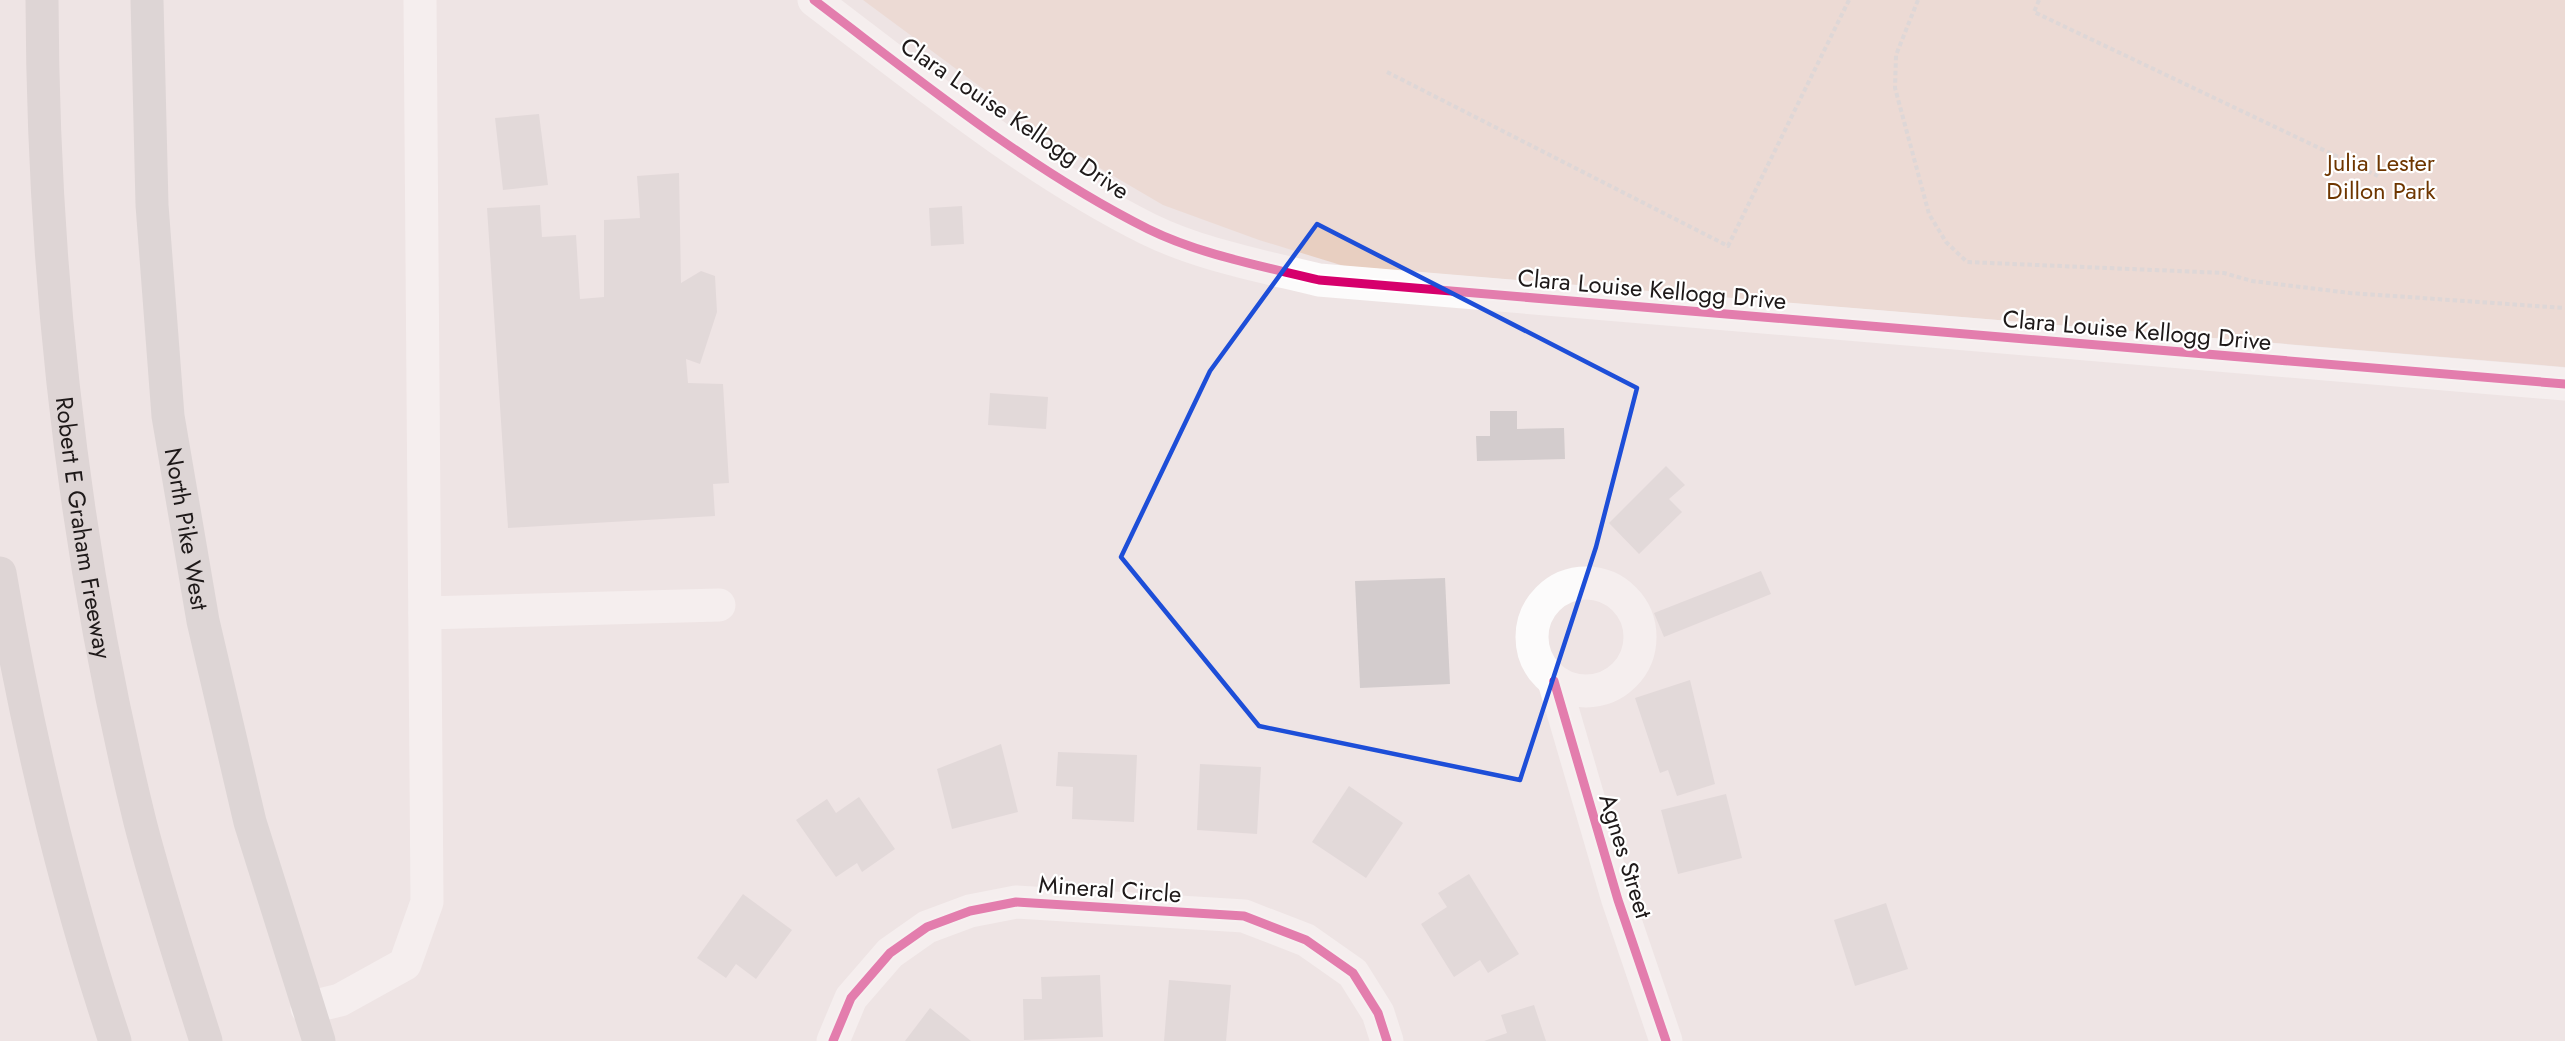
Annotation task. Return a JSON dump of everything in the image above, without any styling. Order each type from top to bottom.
[{"type":"highway","name":"Robert E Graham Freeway","points":[[42,0],[51,259],[59,354],[76,482],[96,605],[140,822],[206,1041]]},
{"type":"highway","points":[[0,573],[36,758],[92,974],[115,1041]]},
{"type":"main road","name":"North Pike West","points":[[147,0],[152,205],[168,416],[211,655],[250,822],[319,1041]]},
{"type":"street","points":[[307,1008],[340,1000],[405,964],[427,902],[420,0]]},
{"type":"street","name":"Clara Louise Kellogg Drive","points":[[814,0],[955,107],[1072,186],[1150,230],[1223,256],[1319,280],[2565,384]]},
{"type":"street","points":[[425,613],[719,605]]},
{"type":"street","name":"Agnes Street","points":[[1554,681],[1618,900],[1666,1041]]},
{"type":"street","name":"Mineral Circle","points":[[833,1041],[851,998],[890,953],[927,927],[970,911],[1016,902],[1244,916],[1306,940],[1353,973],[1378,1013],[1387,1041]]},
{"type":"path","points":[[1387,72],[1728,246],[1849,0]]},
{"type":"path","points":[[1917,0],[1896,55],[1895,88],[1929,214],[1946,242],[1967,262],[2224,273],[2252,281],[2350,293],[2565,308]]},
{"type":"path","points":[[2039,0],[2034,12],[2378,176]]},
{"type":"highlighted area","points":[[1317,224],[1637,388],[1596,547],[1520,780],[1259,726],[1121,557],[1210,371]]},
{"type":"green space","name":"Julia Lester Dillon Park","points":[[863,0],[2565,0],[2565,367],[1344,266],[1259,240],[1163,205],[1052,140]]},
{"type":"building","points":[[539,114],[548,185],[503,190],[495,118]]},
{"type":"building","points":[[679,173],[681,283],[701,271],[715,276],[717,312],[700,364],[686,359],[688,383],[723,384],[729,483],[713,484],[715,516],[508,528],[487,208],[540,205],[542,237],[576,235],[580,299],[604,297],[604,220],[640,218],[637,176]]},
{"type":"building","points":[[962,206],[964,244],[931,246],[929,208]]},
{"type":"building","points":[[990,393],[1048,397],[1046,429],[988,425]]},
{"type":"building","points":[[1490,411],[1517,411],[1517,429],[1564,428],[1565,459],[1477,461],[1476,436],[1490,436]]},
{"type":"building","points":[[1666,466],[1685,485],[1669,499],[1682,512],[1639,554],[1609,523]]},
{"type":"building","points":[[1761,571],[1771,594],[1664,637],[1654,613]]},
{"type":"building","points":[[1445,578],[1450,684],[1360,688],[1355,581]]},
{"type":"building","points":[[1690,680],[1715,784],[1677,796],[1668,770],[1660,773],[1635,698]]},
{"type":"building","points":[[1001,744],[1018,812],[952,829],[937,769]]},
{"type":"building","points":[[1058,752],[1137,755],[1134,822],[1072,819],[1073,787],[1056,786]]},
{"type":"building","points":[[1200,764],[1261,767],[1257,834],[1197,830]]},
{"type":"building","points":[[1349,786],[1403,823],[1366,878],[1312,842]]},
{"type":"building","points":[[1726,794],[1742,858],[1678,874],[1661,810]]},
{"type":"building","points":[[859,797],[895,849],[862,872],[857,863],[836,877],[796,820],[827,799],[836,813]]},
{"type":"building","points":[[1469,874],[1519,954],[1488,973],[1480,960],[1454,977],[1421,924],[1447,907],[1438,893]]},
{"type":"building","points":[[743,894],[792,930],[756,979],[736,964],[726,978],[697,958]]},
{"type":"building","points":[[1886,903],[1908,969],[1855,986],[1834,920]]},
{"type":"building","points":[[1100,975],[1103,1037],[1024,1040],[1023,999],[1042,999],[1041,977]]},
{"type":"building","points":[[1169,980],[1231,985],[1226,1041],[1164,1041]]},
{"type":"building","points":[[1534,1005],[1546,1041],[1484,1041],[1507,1033],[1501,1015]]},
{"type":"building","points":[[930,1008],[971,1041],[905,1041]]},
{"type":"cycle path","points":[[814,0],[1018,152],[1104,205],[1148,229],[1189,246],[1319,280],[2565,384]]},
{"type":"cycle path","points":[[1554,681],[1618,900],[1666,1041]]},
{"type":"cycle path","points":[[833,1041],[851,998],[890,953],[927,927],[970,911],[1016,902],[1244,916],[1306,940],[1353,973],[1378,1013],[1387,1041]]}]
